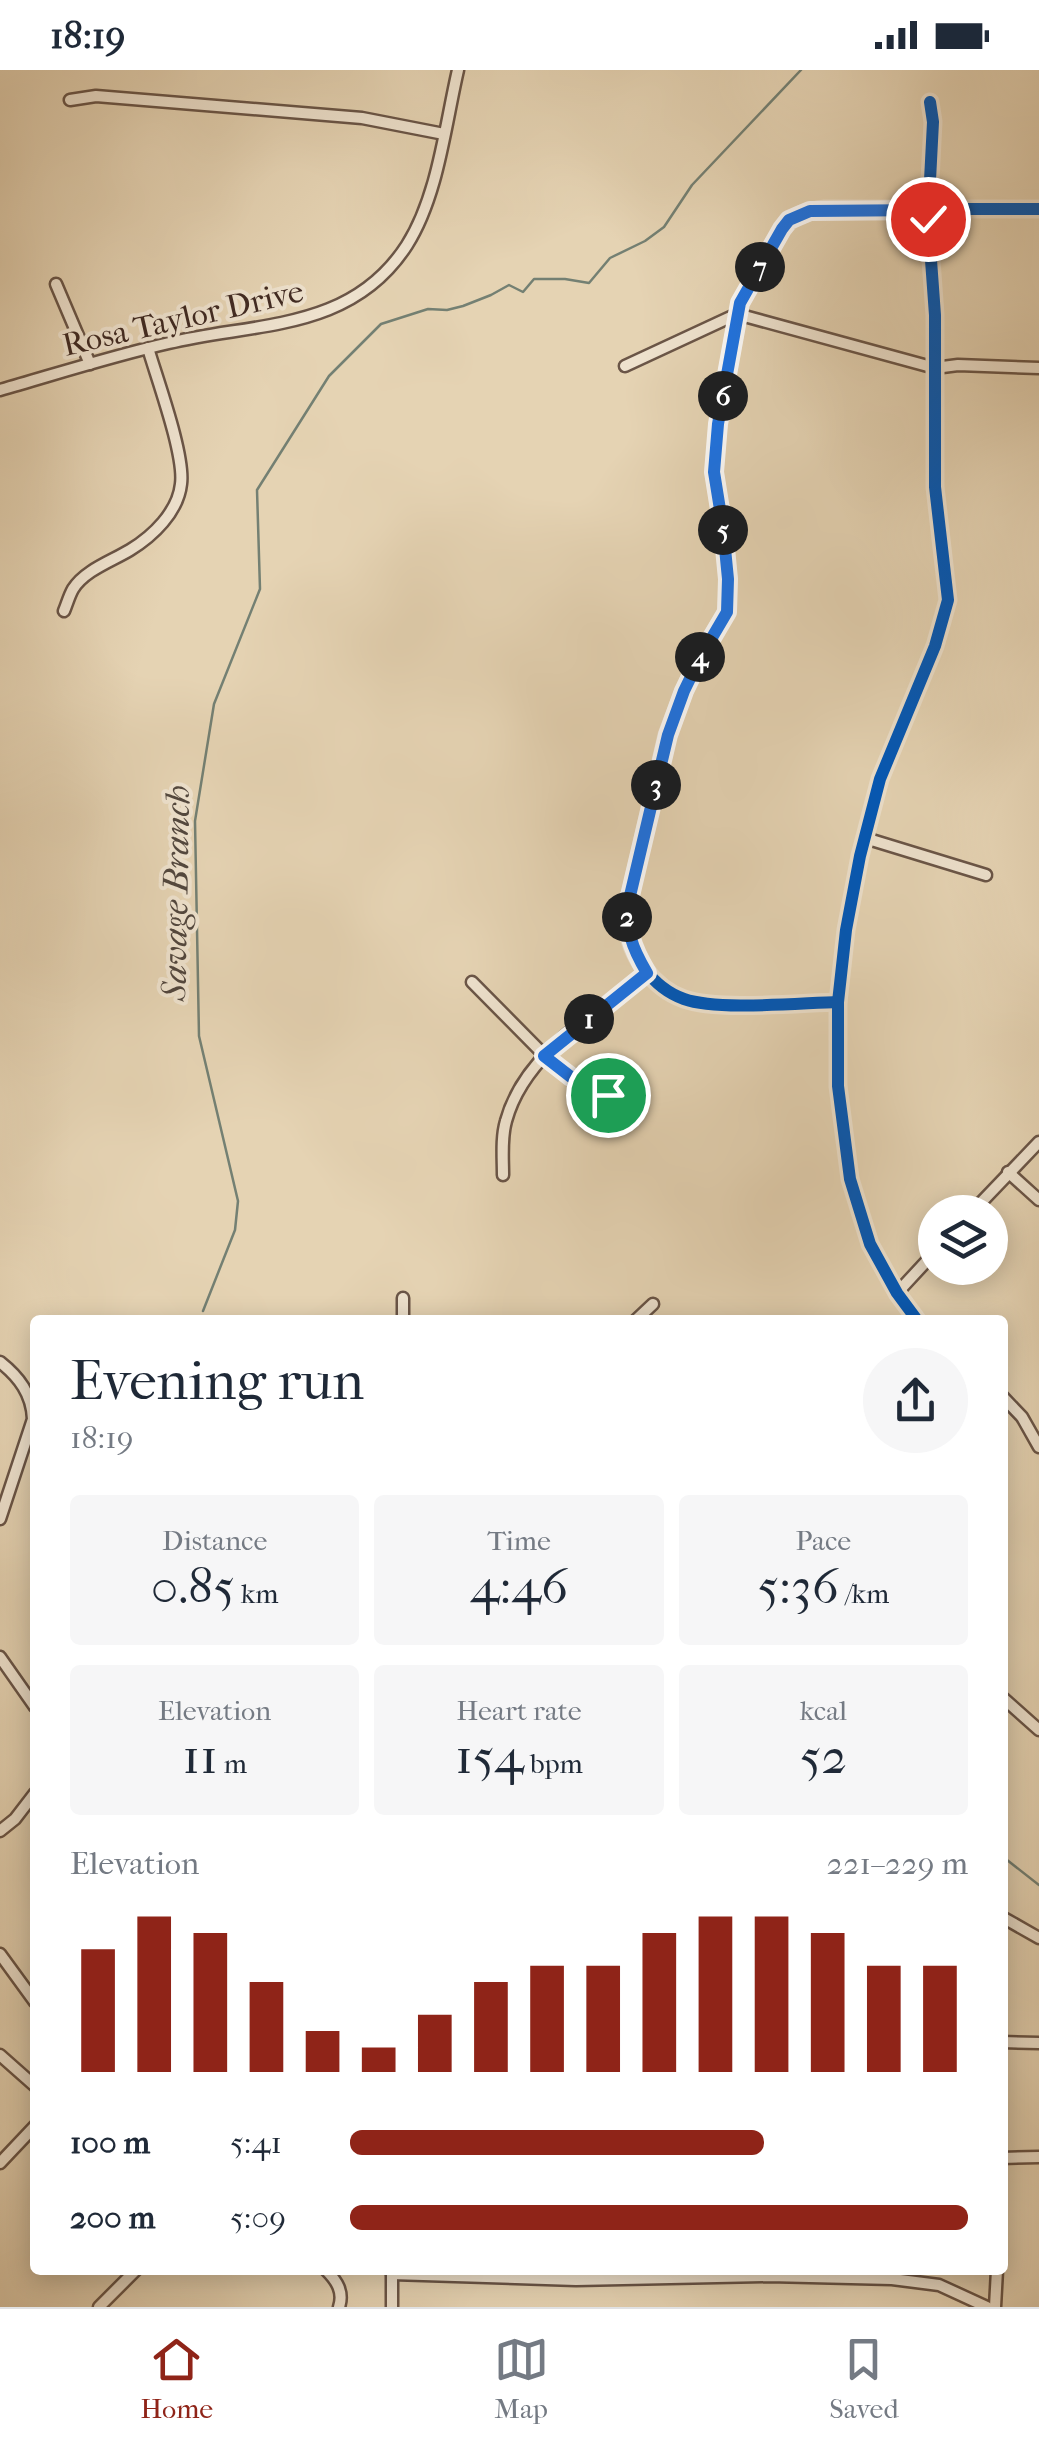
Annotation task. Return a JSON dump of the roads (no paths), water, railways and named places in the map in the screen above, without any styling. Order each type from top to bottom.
[{"type":"street","name":"Rosa Taylor Drive","points":[[0,390],[193,337],[280,326],[313,316],[373,283],[409,242],[432,184],[458,70]]},
{"type":"street","points":[[70,100],[96,96],[362,118],[444,134]]},
{"type":"street","points":[[914,1315],[870,1244],[850,1179],[838,1086],[838,1002],[846,930],[880,780],[938,636],[948,600],[935,487],[935,315],[928,210],[933,122],[930,102]]},
{"type":"street","points":[[838,1002],[739,1004],[686,1000],[668,992],[647,973],[630,941],[627,923],[668,735],[692,674],[727,612],[728,579],[714,472],[737,314],[782,229],[801,214],[825,210],[1039,209]]},
{"type":"street","points":[[56,284],[90,364]]},
{"type":"street","points":[[625,366],[737,314],[936,368],[1039,368]]},
{"type":"street","points":[[64,611],[81,580],[145,540],[163,522],[178,498],[180,461],[148,348]]},
{"type":"street","points":[[866,838],[986,875]]},
{"type":"street","points":[[503,1175],[505,1125],[525,1078],[544,1056],[647,973]]},
{"type":"street","points":[[472,982],[558,1068],[588,1086],[630,1100]]},
{"type":"street","points":[[987,1195],[1039,1142]]},
{"type":"street","points":[[1008,1172],[1039,1200]]},
{"type":"street","points":[[897,1293],[918,1270]]},
{"type":"street","points":[[402,1315],[403,1298]]},
{"type":"street","points":[[641,1315],[653,1304]]},
{"type":"street","points":[[0,1362],[22,1383],[30,1399]]},
{"type":"street","points":[[1008,1403],[1039,1447]]},
{"type":"street","points":[[0,1519],[30,1431]]},
{"type":"street","points":[[0,1657],[30,1700]]},
{"type":"street","points":[[1008,1701],[1038,1727]]},
{"type":"street","points":[[0,1831],[30,1798]]},
{"type":"street","points":[[1008,1920],[1039,1938]]},
{"type":"street","points":[[0,1954],[30,1995]]},
{"type":"street","points":[[1008,2042],[1039,2043]]},
{"type":"street","points":[[0,2055],[30,2082]]},
{"type":"street","points":[[0,2163],[30,2131]]},
{"type":"street","points":[[1008,2158],[1039,2158]]},
{"type":"street","points":[[100,2307],[131,2275]]},
{"type":"street","points":[[331,2275],[336,2280],[340,2302]]},
{"type":"street","points":[[392,2275],[392,2307]]},
{"type":"street","points":[[502,2275],[593,2280],[768,2276],[892,2279],[939,2285],[987,2307]]},
{"type":"street","points":[[996,2307],[998,2275]]},
{"type":"waterway","name":"Savage Branch","points":[[203,1311],[235,1230],[238,1201],[199,1036],[195,821],[214,704],[260,589],[257,490],[329,376],[381,324],[428,309],[463,306],[509,285],[523,292],[534,279],[589,283],[610,258],[664,227],[692,185],[801,70]]},
{"type":"waterway","points":[[1008,1861],[1039,1885]]}]
